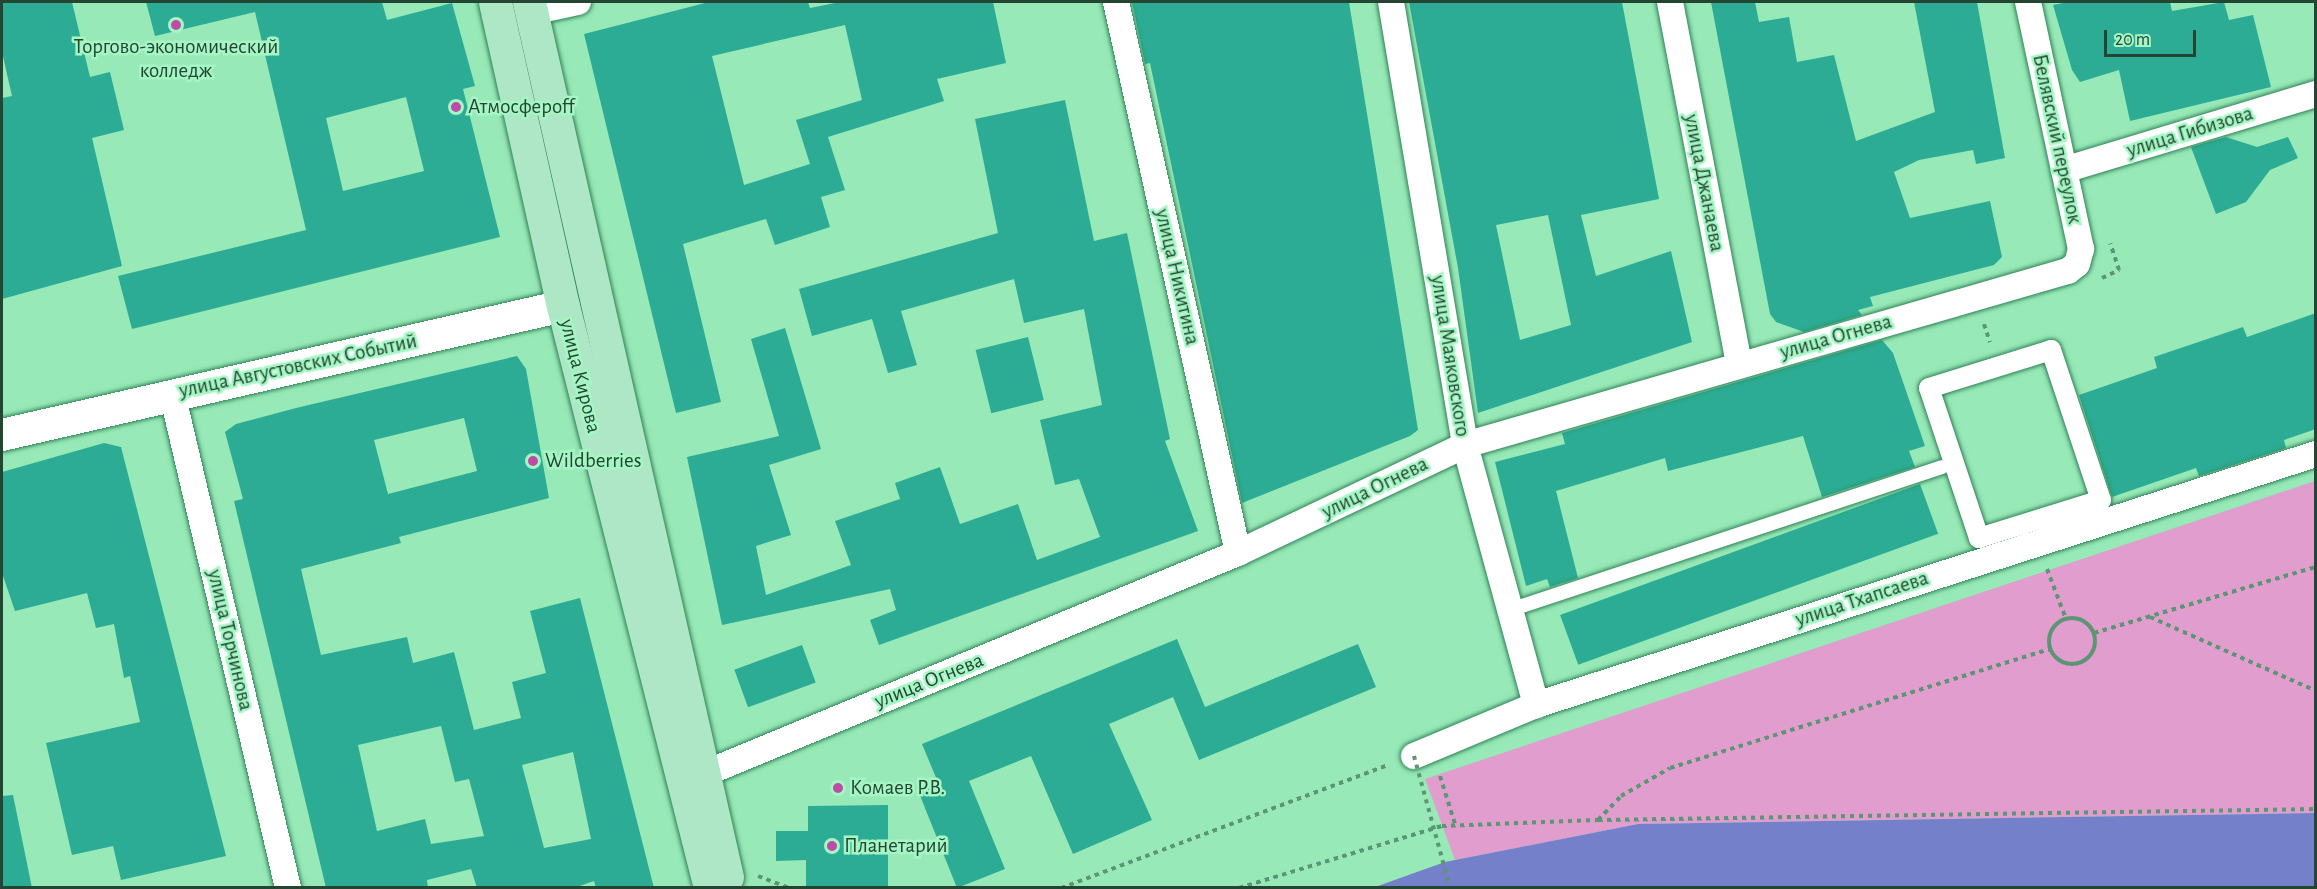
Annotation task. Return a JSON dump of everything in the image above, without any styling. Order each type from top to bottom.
[{"type":"main road","name":"улица Кирова","points":[[495,2],[563,306],[710,888]]},
{"type":"main road","name":"улица Кирова","points":[[530,7],[594,298],[706,773],[728,888]]},
{"type":"street","points":[[530,7],[578,2]]},
{"type":"street","name":"улица Никитина","points":[[1116,2],[1239,553]]},
{"type":"street","name":"улица Маяковского","points":[[1391,2],[1465,445],[1536,705]]},
{"type":"street","name":"улица Джанаева","points":[[1670,2],[1738,365]]},
{"type":"street","name":"Белявский переулок","points":[[2028,2],[2081,249],[2077,264],[2068,271]]},
{"type":"street","name":"улица Гибизова","points":[[2064,170],[2316,94]]},
{"type":"street","name":"улица Огнева","points":[[706,773],[1239,553],[1465,445],[2068,271]]},
{"type":"street","name":"улица Августовских Событий","points":[[2,435],[172,393],[594,298]]},
{"type":"street","points":[[2051,350],[2101,500],[1979,538],[1929,388],[2051,350]]},
{"type":"street","name":"улица Торчинова","points":[[172,393],[288,888]]},
{"type":"street","name":"улица Тхапсаева","points":[[1403,760],[1536,705],[2316,454]]},
{"type":"lane","points":[[1510,610],[1942,467]]},
{"type":"path","points":[[2094,633],[2316,567]]},
{"type":"path","points":[[2048,572],[2066,619]]},
{"type":"path","points":[[2149,617],[2316,691]]},
{"type":"path","points":[[2066,619],[2084,621],[2094,633],[2092,654],[2080,663],[2066,664],[2050,649],[2050,633],[2066,619]]},
{"type":"path","points":[[1598,820],[1621,796],[1670,768],[2050,649]]},
{"type":"path","points":[[1061,888],[1403,760],[1450,888]]},
{"type":"path","points":[[1440,774],[1456,827]]},
{"type":"path","points":[[1239,888],[1419,832],[1456,827],[1598,820],[2309,809],[2316,807]]},
{"type":"shaded area","points":[[2315,481],[2315,813],[1638,824],[1455,860],[1425,779]]},
{"type":"water","points":[[2315,813],[2315,887],[1375,887],[1445,862],[1638,824]]},
{"type":"building","points":[[2,2],[72,2],[90,77],[110,72],[124,130],[92,138],[122,266],[2,299],[2,98],[12,96],[2,52]]},
{"type":"building","points":[[146,2],[382,2],[387,20],[452,3],[475,86],[463,89],[500,237],[132,329],[118,276],[306,230],[255,12],[155,36]],"holes":[[[406,97],[424,171],[343,191],[326,118]]]},
{"type":"building","points":[[709,2],[808,2],[810,8],[840,2],[993,2],[1006,63],[937,79],[944,101],[828,137],[845,190],[821,197],[830,227],[775,245],[766,219],[683,244],[721,402],[676,413],[584,34]],"holes":[[[845,25],[862,100],[796,120],[810,164],[744,185],[712,56]]]},
{"type":"building","points":[[1132,2],[1349,2],[1418,430],[1410,436],[1242,503],[1150,63],[1145,64]]},
{"type":"building","points":[[1409,2],[1622,2],[1659,199],[1581,215],[1596,276],[1671,251],[1692,342],[1478,413],[1458,268]],"holes":[[[1548,215],[1571,325],[1520,340],[1496,225]]]},
{"type":"building","points":[[1711,2],[1755,2],[1759,22],[1789,17],[1797,62],[1834,55],[1856,141],[1935,112],[1914,2],[1977,2],[2005,158],[1976,164],[1973,150],[1919,160],[1894,172],[1910,218],[1990,201],[2002,257],[1994,265],[1870,297],[1873,306],[1858,310],[1862,315],[1804,332],[1776,322],[1770,314]]},
{"type":"building","points":[[2068,2],[2170,2],[2172,11],[2224,2],[2229,20],[2253,15],[2271,87],[2130,121],[2119,70],[2080,82],[2072,70],[2053,5]]},
{"type":"building","points":[[1065,100],[1094,241],[1127,233],[1170,439],[1165,441],[1198,531],[879,645],[870,620],[896,610],[890,589],[722,625],[687,457],[779,436],[751,339],[785,328],[821,449],[769,465],[791,535],[756,546],[766,595],[851,565],[835,521],[900,499],[895,483],[940,467],[960,524],[1018,504],[1037,560],[1100,537],[1079,479],[1055,485],[1040,420],[1102,405],[1084,309],[1024,323],[1014,279],[901,311],[917,365],[888,373],[872,319],[812,336],[799,289],[998,233],[975,119]]},
{"type":"building","points":[[2226,137],[2257,147],[2288,137],[2298,158],[2270,170],[2246,202],[2216,214],[2191,147]]},
{"type":"building","points":[[2316,313],[2316,429],[2284,440],[2286,448],[2277,451],[2199,476],[2196,468],[2112,497],[2079,395],[2157,368],[2154,357],[2243,327],[2247,337]]},
{"type":"building","points":[[1028,337],[1044,400],[991,413],[976,350]]},
{"type":"building","points":[[1882,340],[1893,353],[1925,446],[1909,451],[1915,467],[1822,497],[1803,436],[1668,471],[1665,458],[1556,491],[1578,578],[1550,587],[1547,579],[1526,586],[1495,462],[1565,444],[1562,433]]},
{"type":"building","points":[[517,356],[526,369],[549,498],[399,537],[401,543],[301,569],[321,655],[407,637],[413,663],[454,652],[474,730],[521,718],[512,682],[546,673],[530,611],[580,598],[654,888],[596,888],[594,881],[574,888],[477,888],[471,869],[427,880],[428,888],[326,888],[234,501],[243,499],[225,432],[236,424]],"holes":[[[464,418],[477,471],[388,494],[374,440]],[[441,726],[455,782],[469,779],[484,836],[431,844],[425,819],[377,831],[358,745]],[[573,752],[591,839],[544,848],[522,765]]]},
{"type":"building","points":[[104,443],[121,447],[226,856],[121,880],[113,846],[72,855],[46,743],[140,722],[130,676],[124,678],[114,624],[96,628],[87,593],[15,611],[2,573],[2,472]]},
{"type":"building","points":[[1920,484],[1938,534],[1578,665],[1560,615]]},
{"type":"building","points":[[1177,639],[1205,707],[1358,644],[1376,687],[1199,760],[1173,697],[1109,724],[1152,820],[1073,854],[1031,756],[969,781],[1005,869],[957,888],[917,788],[937,780],[922,744]]},
{"type":"building","points":[[802,645],[816,683],[748,707],[734,670]]},
{"type":"building","points":[[13,795],[32,888],[2,888],[2,796]]},
{"type":"building","name":"Планетарий","points":[[888,805],[888,888],[806,888],[806,860],[776,861],[776,831],[808,831],[808,806]]},
{"type":"place","name":"Торгово-экономический колледж","points":[[176,25]]},
{"type":"place","name":"Атмосферoff","points":[[456,107]]},
{"type":"place","name":"Wildberries","points":[[533,461]]},
{"type":"place","name":"Комаев Р.В.","points":[[838,788]]},
{"type":"place","name":"Планетарий","points":[[832,846]]}]
